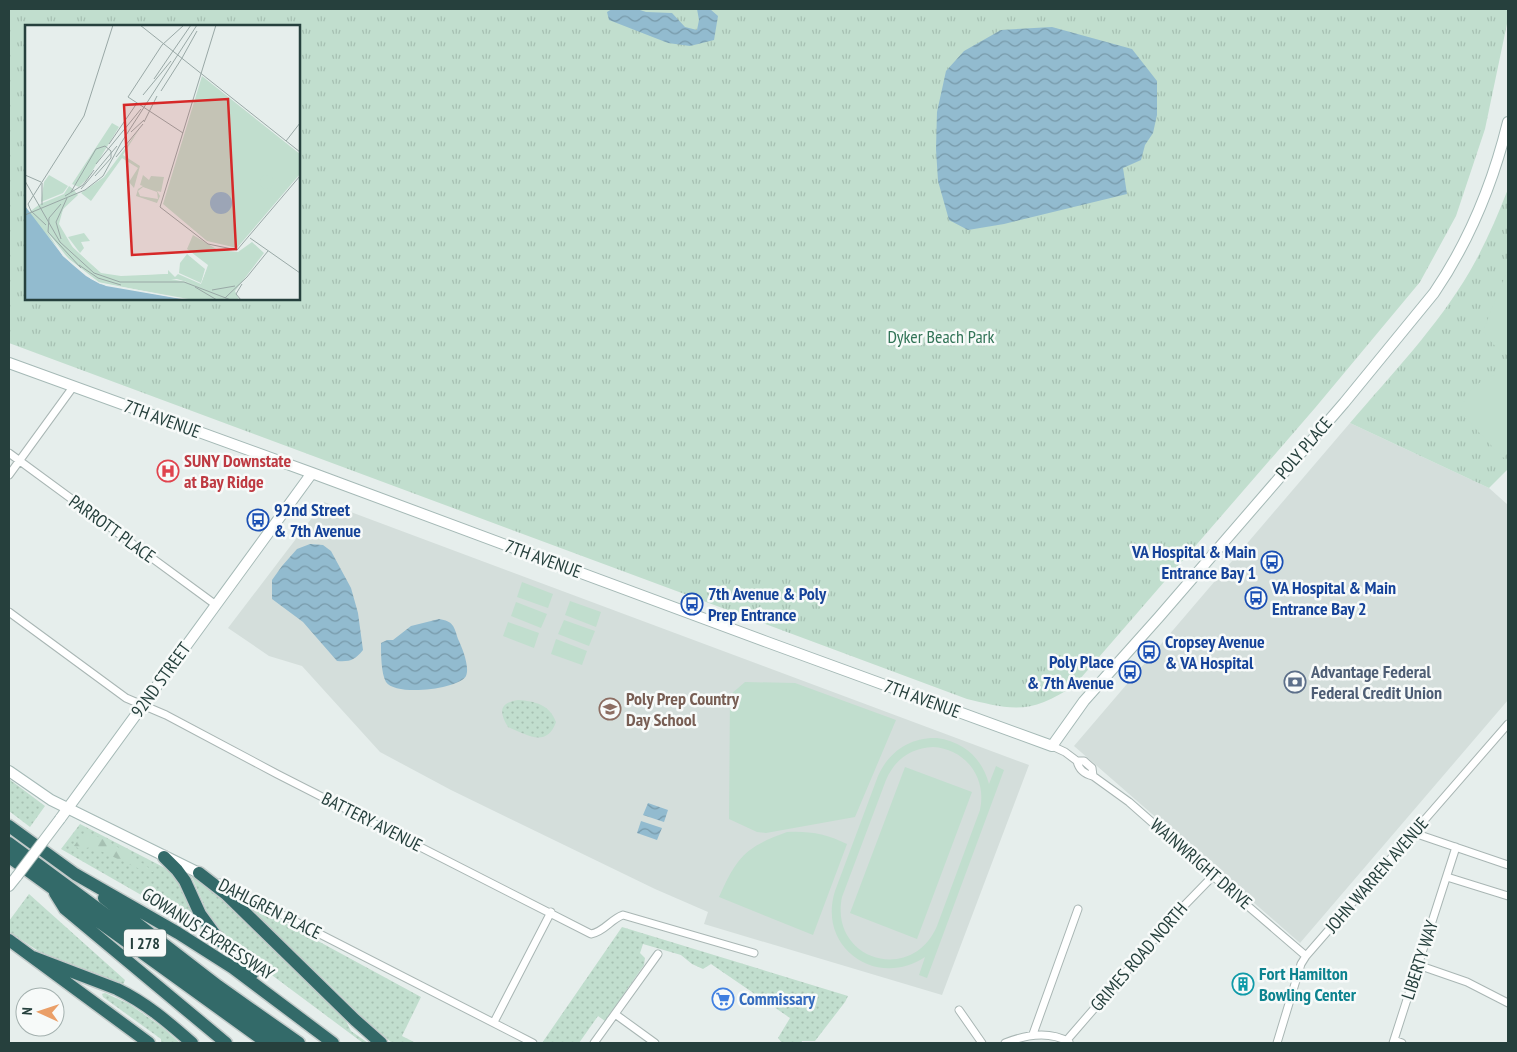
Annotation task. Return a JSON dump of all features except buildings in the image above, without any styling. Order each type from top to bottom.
[{"type":"highway","name":"GOWANUS EXPRESSWAY","points":[[9,826],[218,986],[298,1043]]},
{"type":"highway","name":"I 278","points":[[9,842],[231,1007],[283,1043]]},
{"type":"highway","points":[[164,856],[185,882],[200,914],[216,936],[286,1007]]},
{"type":"highway","name":"I 278","points":[[9,857],[267,1043]]},
{"type":"highway","name":"GOWANUS EXPRESSWAY","points":[[58,862],[233,968],[333,1043]]},
{"type":"highway","points":[[199,873],[226,894],[381,1043]]},
{"type":"highway","name":"I 278","points":[[51,886],[65,909],[226,1043]]},
{"type":"highway","points":[[9,940],[148,1043]]},
{"type":"highway","points":[[33,957],[130,995],[156,1012],[192,1043]]},
{"type":"main road","name":"POLY PLACE","points":[[1052,746],[1084,701],[1344,403],[1434,293],[1470,232],[1480,210],[1493,175],[1508,122]]},
{"type":"main road","name":"7TH AVENUE","points":[[9,363],[1052,746]]},
{"type":"main road","name":"92ND STREET","points":[[9,886],[312,473]]},
{"type":"main road","name":"DAHLGREN PLACE","points":[[9,771],[51,800],[199,873]]},
{"type":"street","points":[[9,475],[73,387]]},
{"type":"street","name":"PARROTT PLACE","points":[[9,452],[216,605]]},
{"type":"street","name":"BATTERY AVENUE","points":[[9,612],[126,698],[592,934],[599,932],[616,917],[623,915],[754,954]]},
{"type":"street","name":"JOHN WARREN AVENUE","points":[[1277,1043],[1301,964],[1306,956],[1508,724]]},
{"type":"street","name":"7TH AVENUE","points":[[1052,746],[1065,752],[1075,760]]},
{"type":"street","name":"WAINWRIGHT DRIVE","points":[[1075,760],[1078,768],[1093,776],[1129,802],[1306,956]]},
{"type":"street","points":[[1414,833],[1508,865]]},
{"type":"street","name":"LIBERTY WAY","points":[[1393,1042],[1456,847]]},
{"type":"street","name":"DAHLGREN PLACE","points":[[199,873],[534,1043]]},
{"type":"street","name":"GRIMES ROAD NORTH","points":[[1069,1042],[1176,913],[1213,876]]},
{"type":"street","points":[[1446,877],[1508,896]]},
{"type":"street","points":[[1033,1034],[1078,909]]},
{"type":"street","points":[[494,1022],[551,912]]},
{"type":"street","points":[[594,1043],[658,954]]},
{"type":"street","points":[[1418,965],[1467,982],[1508,1003]]},
{"type":"street","points":[[959,1010],[982,1043]]},
{"type":"street","points":[[615,1014],[655,1043]]},
{"type":"street","points":[[1004,1043],[1033,1034],[1043,1034],[1069,1042]]},
{"type":"street","points":[[1393,1042],[1402,1043]]},
{"type":"shaded area","points":[[1350,423],[1489,488],[1508,505],[1508,700],[1300,943],[1074,746]]},
{"type":"shaded area","name":"Poly Prep Country Day School","points":[[324,502],[1029,765],[942,995],[704,924],[708,912],[655,889],[451,790],[380,752],[302,666],[269,656],[228,628]]},
{"type":"green space","name":"Dyker Beach Park","points":[[9,9],[1508,9],[1508,19],[1485,129],[1456,216],[1420,282],[1315,408],[1073,687],[1048,700],[1025,707],[1006,707],[967,699],[9,343]]},
{"type":"green space","points":[[1508,189],[1508,469],[1489,488],[1350,423],[1444,311],[1481,251]]},
{"type":"green space","points":[[1508,269],[1508,356],[1493,344],[1483,331]]},
{"type":"green space","points":[[1495,375],[1508,375],[1508,453],[1503,458],[1460,412],[1465,399],[1473,389],[1482,381]]},
{"type":"green space","points":[[522,582],[553,594],[548,608],[517,597]]},
{"type":"green space","points":[[570,601],[601,612],[596,627],[565,615]]},
{"type":"green space","points":[[516,602],[547,614],[541,628],[511,616]]},
{"type":"green space","points":[[564,620],[595,631],[589,646],[558,634]]},
{"type":"green space","points":[[508,622],[539,633],[534,648],[503,636]]},
{"type":"green space","points":[[556,639],[587,651],[582,665],[551,654]]},
{"type":"green space","points":[[745,682],[795,683],[896,720],[855,817],[766,833],[757,832],[729,819],[730,695]]},
{"type":"green space","points":[[518,700],[536,703],[550,712],[556,722],[547,735],[542,737],[529,736],[508,727],[503,717],[502,709],[507,703]]},
{"type":"green space","points":[[927,738],[947,740],[963,747],[982,766],[989,784],[996,766],[1004,770],[927,978],[919,975],[925,957],[907,966],[888,968],[871,965],[855,957],[843,945],[835,930],[832,912],[835,891],[878,776],[888,759],[902,747]],"holes":[[[933,747],[955,753],[972,767],[980,787],[980,810],[937,926],[925,944],[910,955],[893,959],[875,957],[860,949],[848,936],[841,919],[842,897],[886,780],[894,766],[911,752]]]},
{"type":"green space","points":[[905,767],[972,792],[917,939],[850,913]]},
{"type":"green space","points":[[9,779],[45,806],[30,827],[9,811]]},
{"type":"green space","points":[[80,824],[165,868],[179,878],[187,899],[204,931],[61,849]]},
{"type":"green space","points":[[787,832],[818,834],[847,844],[813,935],[719,897],[731,872],[744,855],[761,843]]},
{"type":"green space","points":[[92,834],[125,851],[154,872],[146,872],[92,847],[80,849],[74,846],[81,836]]},
{"type":"green space","points":[[190,873],[217,891],[235,911],[342,1013],[351,1031],[368,1043],[363,1043],[261,967],[226,937],[208,914]]},
{"type":"green space","points":[[29,894],[125,980],[123,985],[40,952],[14,935],[9,934],[9,921]]},
{"type":"green space","points":[[246,902],[421,997],[402,1036],[416,1043],[392,1043],[253,914]]},
{"type":"green space","points":[[622,927],[848,996],[815,1041],[782,1043],[778,1038],[790,1018],[711,964],[703,969],[692,964],[681,955],[643,944],[640,953],[645,958],[644,965],[605,1021],[598,1016],[579,1043],[542,1043]]},
{"type":"green space","points":[[105,993],[129,1004],[162,1027],[180,1043],[161,1043],[161,1039],[103,997],[102,994]]},
{"type":"water","points":[[612,9],[637,9],[646,12],[672,13],[685,27],[697,30],[699,20],[697,9],[710,9],[718,16],[714,40],[690,46],[668,43],[609,20],[607,12]]},
{"type":"water","points":[[1052,27],[1132,49],[1157,81],[1157,115],[1153,133],[1145,145],[1141,160],[1123,168],[1127,194],[1004,224],[968,230],[949,220],[938,181],[936,149],[937,112],[946,71],[964,51],[1001,30]]},
{"type":"water","points":[[310,544],[323,545],[331,551],[351,588],[358,613],[363,650],[352,660],[337,661],[303,622],[272,599],[272,580],[297,549]]},
{"type":"water","points":[[439,619],[447,621],[454,627],[465,657],[466,676],[461,681],[452,685],[427,690],[392,687],[384,678],[381,643],[393,640],[411,626]]},
{"type":"water","points":[[648,803],[668,810],[664,822],[643,815]]},
{"type":"water","points":[[641,821],[662,828],[657,840],[637,833]]},
{"type":"place","name":"SUNY Downstate at Bay Ridge","points":[[168,471]]},
{"type":"place","name":"92nd Street & 7th Avenue","points":[[258,520]]},
{"type":"place","name":"VA Hospital & Main Entrance Bay 1","points":[[1272,562]]},
{"type":"place","name":"VA Hospital & Main Entrance Bay 2","points":[[1256,598]]},
{"type":"place","name":"7th Avenue & Poly Prep Entrance","points":[[692,604]]},
{"type":"place","name":"Cropsey Avenue & VA Hospital","points":[[1149,652]]},
{"type":"place","name":"Poly Place & 7th Avenue","points":[[1130,672]]},
{"type":"place","name":"Advantage Federal Federal Credit Union","points":[[1295,682]]},
{"type":"place","name":"Poly Prep Country Day School","points":[[610,709]]},
{"type":"place","name":"Fort Hamilton Bowling Center","points":[[1243,984]]},
{"type":"place","name":"Commissary","points":[[723,999]]}]
